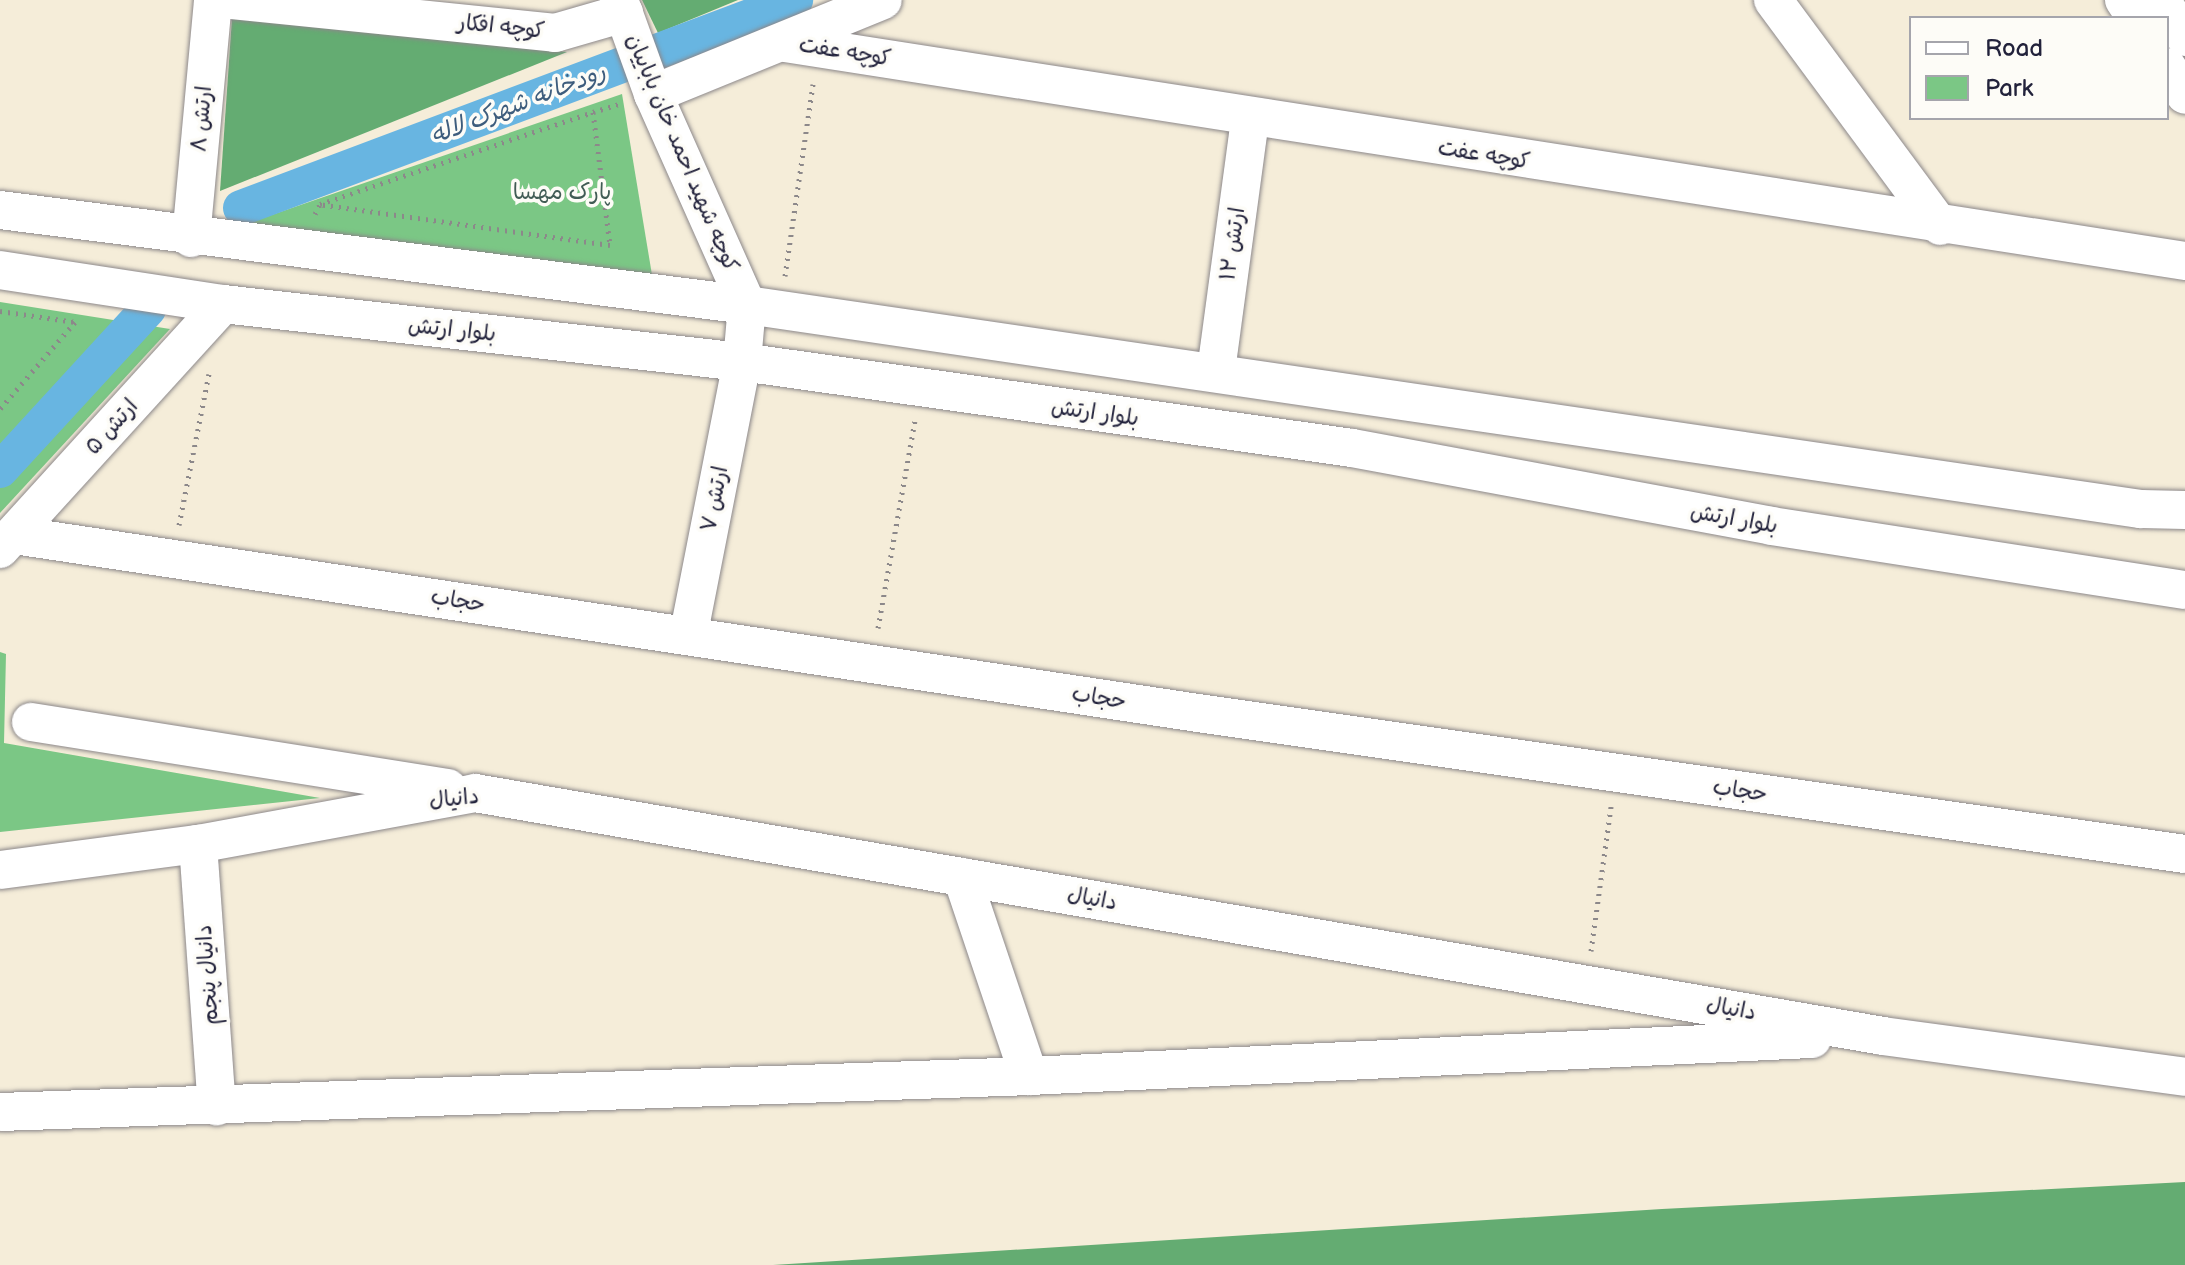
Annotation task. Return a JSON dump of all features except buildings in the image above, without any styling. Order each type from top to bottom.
[{"type":"street","name":"ارتش ۸","points":[[191,238],[213,0]]},
{"type":"street","name":"کوچه افکار","points":[[232,0],[555,33],[624,14]]},
{"type":"street","points":[[650,84],[801,46],[883,0]]},
{"type":"street","points":[[1773,0],[1940,226]]},
{"type":"street","points":[[2161,0],[2185,37]]},
{"type":"street","name":"کوچه شهید احمد خان باباییان","points":[[624,14],[650,84],[764,308]]},
{"type":"street","name":"کوچه عفت","points":[[801,46],[1940,226],[2185,261]]},
{"type":"street","points":[[2169,70],[2185,95]]},
{"type":"street","name":"ارتش ۱۲","points":[[1216,371],[1250,118]]},
{"type":"street","points":[[0,210],[191,238],[764,308],[1216,371],[2141,509],[2185,510]]},
{"type":"street","name":"بلوار ارتش","points":[[0,270],[223,304],[742,362],[1352,448],[1771,526],[2185,590]]},
{"type":"street","name":"ارتش ۵","points":[[7,542],[223,304]]},
{"type":"street","name":"ارتش ۷","points":[[688,636],[742,362],[764,308]]},
{"type":"street","points":[[1352,448],[1359,393]]},
{"type":"street","name":"حجاب","points":[[7,542],[173,557],[1615,774],[2185,854]]},
{"type":"street","points":[[31,722],[475,793]]},
{"type":"street","name":"دانیال","points":[[0,870],[198,844],[475,793],[1883,1036],[2185,1077]]},
{"type":"street","name":"دانیال پنجم","points":[[198,844],[217,1106]]},
{"type":"street","points":[[962,877],[1029,1076]]},
{"type":"street","points":[[0,1112],[1029,1076],[1883,1036]]},
{"type":"path","points":[[764,308],[801,46]]},
{"type":"path","points":[[593,112],[610,245],[442,221],[320,204],[593,112]]},
{"type":"path","points":[[0,311],[75,322],[0,409]]},
{"type":"path","points":[[173,557],[211,363]]},
{"type":"path","points":[[872,664],[920,388]]},
{"type":"path","points":[[1586,984],[1615,774]]},
{"type":"green space","points":[[642,0],[738,0],[658,33]]},
{"type":"green space","points":[[232,18],[567,52],[220,191]]},
{"type":"green space","name":"پارک مهسا","points":[[622,94],[653,281],[248,223]]},
{"type":"green space","points":[[0,302],[170,329],[0,513]]},
{"type":"green space","points":[[0,652],[6,654],[4,743],[320,798],[0,832]]},
{"type":"green space","points":[[2185,1182],[2185,1265],[773,1265],[1662,1209]]},
{"type":"waterway","name":"رودخانه شهرک لاله","points":[[241,208],[795,0]]},
{"type":"waterway","name":"رودخانه شهرک لاله","points":[[0,470],[148,309]]}]
